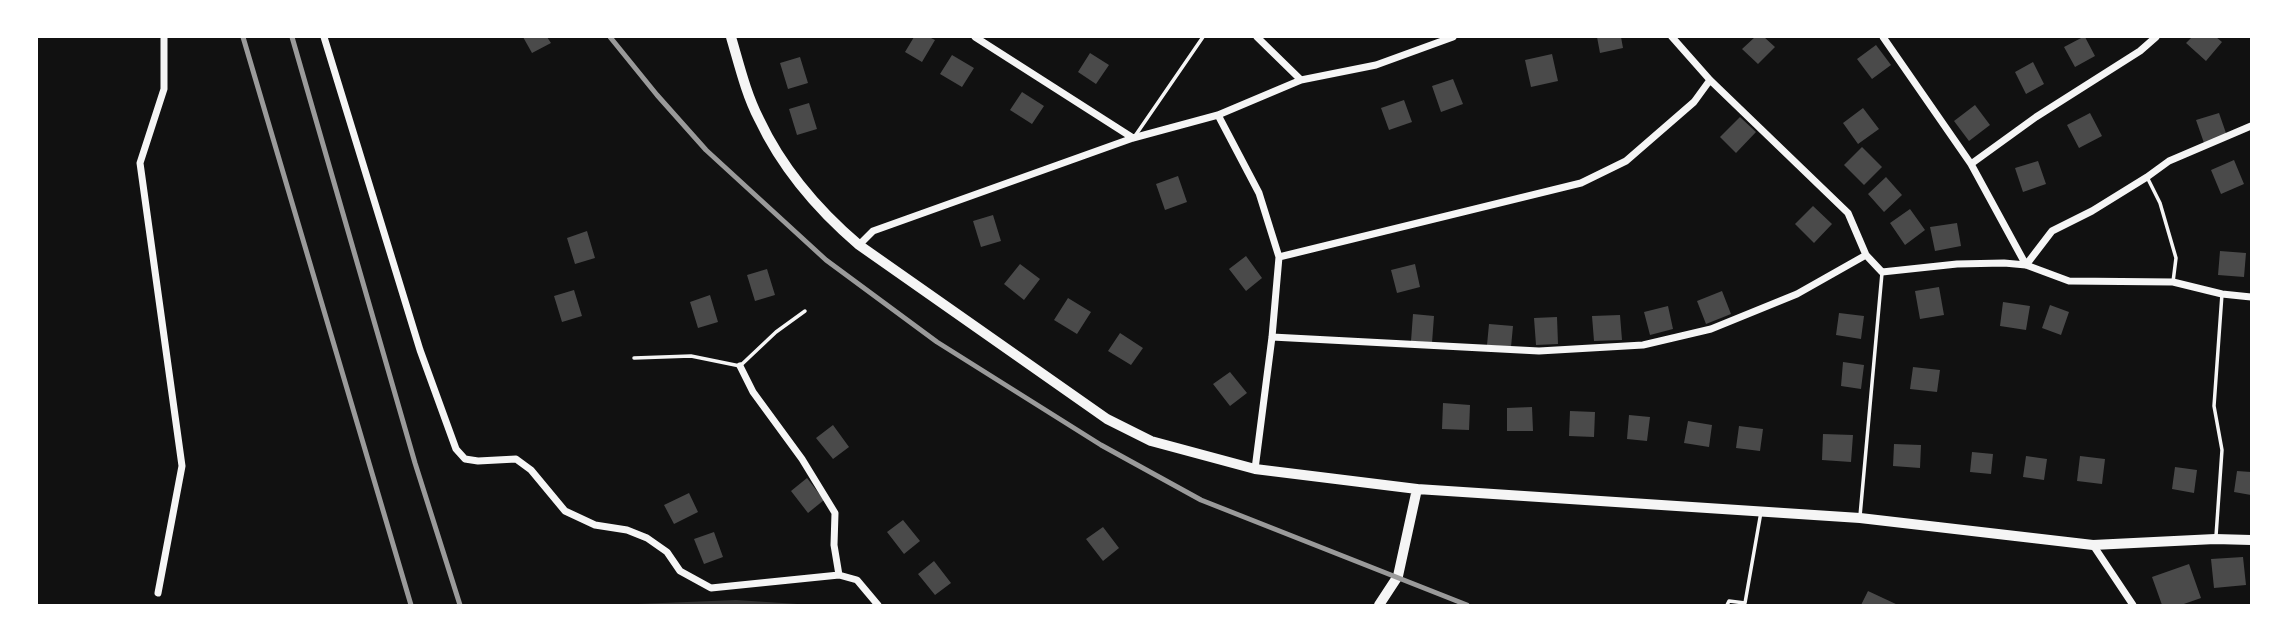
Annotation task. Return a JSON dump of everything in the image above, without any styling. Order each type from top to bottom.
[{"type":"main road","points":[[731,37],[758,118],[787,169],[832,222],[859,245],[1107,419],[1152,441],[1255,469],[1417,489],[1860,518],[2093,545],[2215,539],[2251,540]]},
{"type":"main road","points":[[1379,605],[1398,576],[1417,489]]},
{"type":"street","points":[[159,593],[182,466],[140,163],[164,89],[164,37]]},
{"type":"street","points":[[324,37],[420,350],[456,449],[465,459],[516,459],[531,470],[565,510],[595,525],[627,530],[647,538],[667,552],[680,571],[712,588],[839,575],[857,580],[878,605]]},
{"type":"street","points":[[975,37],[1133,138]]},
{"type":"street","points":[[1257,37],[1301,80]]},
{"type":"street","points":[[859,245],[873,231],[1133,138],[1218,115],[1301,80],[1376,65],[1453,37]]},
{"type":"street","points":[[1672,37],[1710,80],[1848,214],[1866,255],[1882,272],[1957,264],[2026,265],[2068,281],[2173,282],[2222,294],[2251,297]]},
{"type":"street","points":[[1883,37],[1971,164],[2026,265]]},
{"type":"street","points":[[1971,164],[2036,117],[2140,51],[2156,37]]},
{"type":"street","points":[[1279,257],[1581,183],[1626,161],[1694,102],[1710,80]]},
{"type":"street","points":[[1218,115],[1259,192],[1279,257],[1255,469]]},
{"type":"street","points":[[2026,265],[2052,230],[2092,211],[2169,161],[2251,126]]},
{"type":"street","points":[[1272,337],[1539,351],[1643,345],[1711,328],[1797,294],[1866,255]]},
{"type":"street","points":[[740,366],[752,392],[802,459],[835,513],[834,545],[839,575]]},
{"type":"street","points":[[2093,545],[2133,605]]},
{"type":"lane","points":[[1133,138],[1203,37]]},
{"type":"lane","points":[[2147,177],[2160,203],[2176,258],[2173,282]]},
{"type":"lane","points":[[1860,518],[1882,272]]},
{"type":"lane","points":[[2215,539],[2222,450],[2214,406],[2222,294]]},
{"type":"lane","points":[[634,358],[691,356],[740,366],[776,331],[805,311]]},
{"type":"lane","points":[[1727,605],[1729,601],[1745,603],[1761,512]]},
{"type":"shaded area","points":[[736,600],[813,605],[637,605],[638,604]]},
{"type":"building","points":[[523,37],[547,37],[551,43],[532,53]]},
{"type":"building","points":[[914,37],[929,37],[935,40],[922,62],[905,52]]},
{"type":"building","points":[[1597,37],[1621,37],[1623,48],[1600,53]]},
{"type":"building","points":[[1755,37],[1764,37],[1775,47],[1758,64],[1742,49]]},
{"type":"building","points":[[2083,37],[2095,56],[2075,67],[2064,47]]},
{"type":"building","points":[[2192,37],[2216,37],[2222,42],[2206,61],[2186,43]]},
{"type":"building","points":[[1876,45],[1891,65],[1872,79],[1857,59]]},
{"type":"building","points":[[1090,53],[1109,65],[1096,84],[1078,72]]},
{"type":"building","points":[[1552,54],[1558,81],[1531,87],[1525,60]]},
{"type":"building","points":[[952,55],[974,68],[962,87],[940,74]]},
{"type":"building","points":[[800,57],[808,83],[788,89],[780,63]]},
{"type":"building","points":[[2033,62],[2044,84],[2026,94],[2015,72]]},
{"type":"building","points":[[1453,79],[1463,104],[1441,112],[1432,86]]},
{"type":"building","points":[[1022,92],[1044,106],[1032,124],[1010,110]]},
{"type":"building","points":[[1404,100],[1412,122],[1389,130],[1381,108]]},
{"type":"building","points":[[809,103],[817,129],[797,135],[789,109]]},
{"type":"building","points":[[1975,105],[1990,125],[1969,141],[1954,121]]},
{"type":"building","points":[[1863,108],[1879,129],[1858,144],[1843,123]]},
{"type":"building","points":[[2090,113],[2102,136],[2079,148],[2067,125]]},
{"type":"building","points":[[2219,113],[2227,136],[2204,143],[2196,120]]},
{"type":"building","points":[[1740,117],[1756,132],[1736,153],[1720,137]]},
{"type":"building","points":[[1862,147],[1882,167],[1864,185],[1844,165]]},
{"type":"building","points":[[2234,160],[2244,184],[2221,194],[2211,170]]},
{"type":"building","points":[[2038,161],[2046,184],[2023,192],[2015,168]]},
{"type":"building","points":[[1178,176],[1187,202],[1165,210],[1156,184]]},
{"type":"building","points":[[1886,177],[1902,195],[1884,212],[1868,194]]},
{"type":"building","points":[[1813,206],[1832,224],[1814,243],[1795,224]]},
{"type":"building","points":[[1910,209],[1925,230],[1905,245],[1890,223]]},
{"type":"building","points":[[993,215],[1001,241],[981,247],[973,221]]},
{"type":"building","points":[[1957,223],[1961,246],[1935,251],[1930,227]]},
{"type":"building","points":[[587,231],[595,258],[575,264],[567,238]]},
{"type":"building","points":[[2220,251],[2246,253],[2244,277],[2218,275]]},
{"type":"building","points":[[1246,256],[1262,278],[1246,291],[1229,269]]},
{"type":"building","points":[[1020,264],[1040,279],[1024,300],[1004,284]]},
{"type":"building","points":[[1415,264],[1420,287],[1397,293],[1391,270]]},
{"type":"building","points":[[767,269],[775,295],[755,301],[747,275]]},
{"type":"building","points":[[1939,287],[1944,315],[1920,319],[1915,291]]},
{"type":"building","points":[[574,290],[582,316],[562,322],[554,296]]},
{"type":"building","points":[[1722,291],[1731,314],[1706,324],[1697,301]]},
{"type":"building","points":[[710,295],[718,322],[698,328],[690,302]]},
{"type":"building","points":[[1068,298],[1091,312],[1077,334],[1054,320]]},
{"type":"building","points":[[2003,302],[2030,306],[2026,330],[2000,326]]},
{"type":"building","points":[[2050,305],[2069,312],[2061,335],[2042,328]]},
{"type":"building","points":[[1668,306],[1673,329],[1650,335],[1644,312]]},
{"type":"building","points":[[1839,313],[1864,316],[1861,339],[1836,335]]},
{"type":"building","points":[[1413,314],[1434,316],[1432,343],[1411,341]]},
{"type":"building","points":[[1620,315],[1622,340],[1594,341],[1592,316]]},
{"type":"building","points":[[1557,317],[1558,344],[1536,345],[1534,318]]},
{"type":"building","points":[[1489,324],[1513,326],[1511,347],[1487,345]]},
{"type":"building","points":[[1120,333],[1143,348],[1131,365],[1108,351]]},
{"type":"building","points":[[1843,362],[1864,365],[1861,389],[1841,386]]},
{"type":"building","points":[[1913,367],[1940,370],[1937,392],[1910,389]]},
{"type":"building","points":[[1230,372],[1247,393],[1230,406],[1213,384]]},
{"type":"building","points":[[1443,403],[1470,405],[1469,430],[1442,429]]},
{"type":"building","points":[[1532,407],[1533,431],[1507,431],[1507,408]]},
{"type":"building","points":[[1570,411],[1595,412],[1594,437],[1569,436]]},
{"type":"building","points":[[1629,415],[1650,417],[1647,441],[1627,439]]},
{"type":"building","points":[[1688,421],[1712,425],[1709,447],[1684,443]]},
{"type":"building","points":[[833,425],[849,447],[833,459],[816,438]]},
{"type":"building","points":[[1739,426],[1763,429],[1760,451],[1736,448]]},
{"type":"building","points":[[1823,434],[1853,435],[1851,462],[1822,460]]},
{"type":"building","points":[[1894,444],[1921,445],[1920,468],[1893,466]]},
{"type":"building","points":[[1972,452],[1993,454],[1991,474],[1970,472]]},
{"type":"building","points":[[2026,456],[2047,459],[2044,480],[2023,477]]},
{"type":"building","points":[[2080,456],[2105,459],[2102,484],[2077,481]]},
{"type":"building","points":[[2175,467],[2197,470],[2194,493],[2172,489]]},
{"type":"building","points":[[2237,471],[2251,472],[2251,495],[2234,492]]},
{"type":"building","points":[[807,478],[824,500],[808,513],[791,491]]},
{"type":"building","points":[[689,493],[698,512],[674,524],[664,505]]},
{"type":"building","points":[[903,520],[920,541],[904,554],[887,532]]},
{"type":"building","points":[[1103,527],[1119,548],[1103,561],[1086,539]]},
{"type":"building","points":[[714,532],[723,557],[704,564],[694,539]]},
{"type":"building","points":[[2243,557],[2246,585],[2214,588],[2211,559]]},
{"type":"building","points":[[934,561],[951,583],[935,595],[918,574]]},
{"type":"building","points":[[2189,564],[2201,598],[2181,605],[2162,605],[2152,577]]},
{"type":"building","points":[[1868,591],[1898,605],[1861,605]]},
{"type":"railway","points":[[243,37],[411,605]]},
{"type":"railway","points":[[292,37],[415,463],[460,605]]},
{"type":"railway","points":[[610,37],[706,150],[826,260],[937,342],[1101,445],[1201,500],[1467,605]]}]
